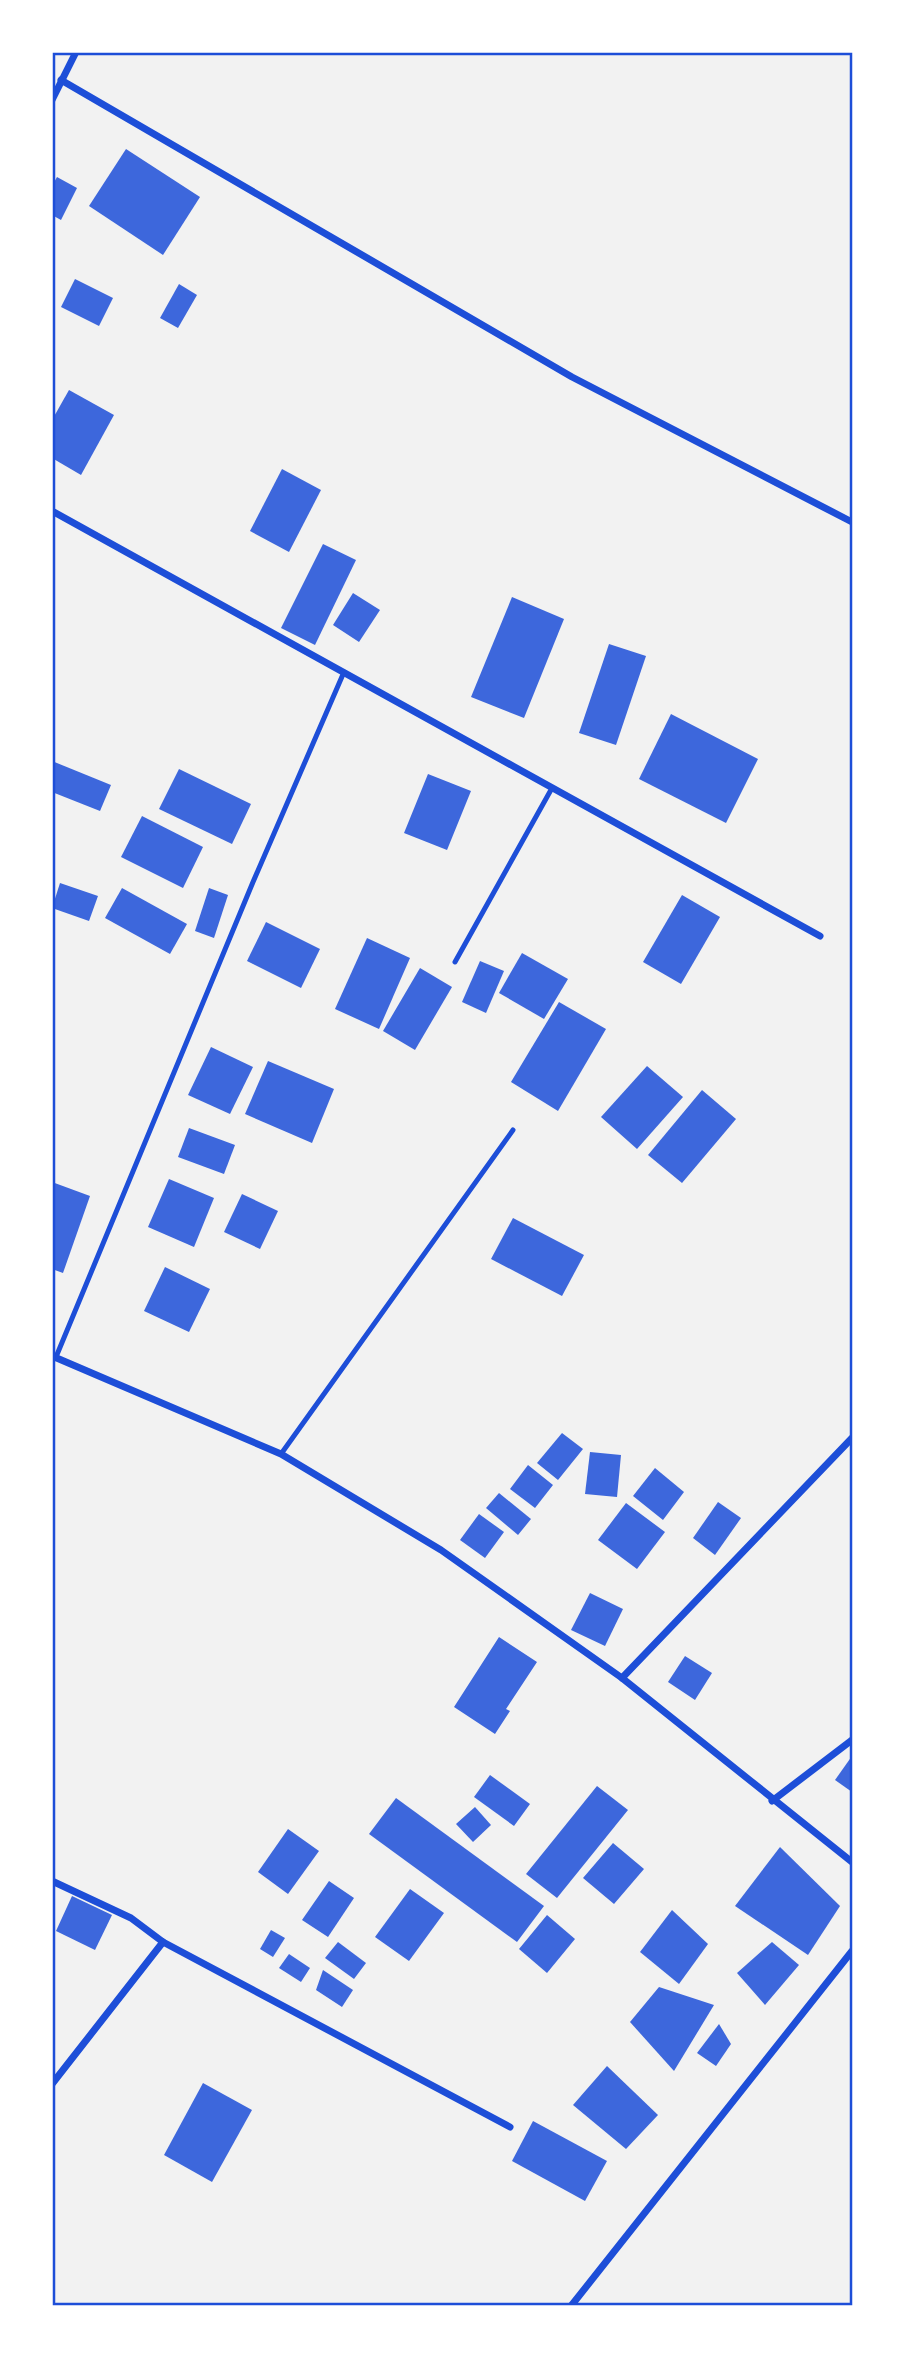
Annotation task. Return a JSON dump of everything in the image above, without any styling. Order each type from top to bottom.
[{"type":"street","points":[[52,100],[76,52]]},
{"type":"street","points":[[61,80],[572,377],[852,522]]},
{"type":"street","points":[[52,511],[820,936]]},
{"type":"street","points":[[54,1356],[281,1454],[442,1550],[622,1678],[772,1801],[852,1862]]},
{"type":"street","points":[[622,1678],[852,1438]]},
{"type":"street","points":[[772,1801],[852,1740]]},
{"type":"street","points":[[52,1881],[131,1918],[163,1942],[510,2127]]},
{"type":"street","points":[[52,2084],[163,1942]]},
{"type":"street","points":[[571,2305],[852,1951]]},
{"type":"lane","points":[[54,1356],[344,672]]},
{"type":"lane","points":[[455,962],[552,788]]},
{"type":"lane","points":[[281,1454],[513,1130]]},
{"type":"building","points":[[126,149],[200,197],[163,255],[89,206]]},
{"type":"building","points":[[57,177],[77,188],[61,220],[52,215],[52,186]]},
{"type":"building","points":[[75,279],[113,298],[99,326],[61,307]]},
{"type":"building","points":[[179,284],[197,295],[178,328],[160,318]]},
{"type":"building","points":[[69,390],[114,415],[81,475],[52,458],[52,420]]},
{"type":"building","points":[[282,469],[321,490],[289,552],[250,531]]},
{"type":"building","points":[[323,544],[356,560],[315,645],[281,628]]},
{"type":"building","points":[[353,593],[380,610],[359,642],[333,625]]},
{"type":"building","points":[[512,597],[564,619],[524,718],[471,697]]},
{"type":"building","points":[[609,644],[646,656],[616,745],[579,733]]},
{"type":"building","points":[[671,714],[758,759],[726,823],[639,779]]},
{"type":"building","points":[[52,761],[111,785],[100,811],[52,792]]},
{"type":"building","points":[[179,769],[251,804],[232,844],[159,809]]},
{"type":"building","points":[[428,774],[471,791],[447,850],[404,833]]},
{"type":"building","points":[[142,816],[203,847],[183,888],[121,857]]},
{"type":"building","points":[[60,883],[98,896],[89,921],[52,908]]},
{"type":"building","points":[[122,888],[187,924],[170,954],[105,918]]},
{"type":"building","points":[[209,888],[228,895],[214,938],[195,931]]},
{"type":"building","points":[[682,895],[720,917],[681,984],[643,962]]},
{"type":"building","points":[[266,922],[320,949],[301,988],[247,961]]},
{"type":"building","points":[[367,938],[410,958],[379,1029],[335,1009]]},
{"type":"building","points":[[522,953],[568,979],[544,1019],[499,993]]},
{"type":"building","points":[[480,961],[504,971],[486,1013],[462,1002]]},
{"type":"building","points":[[420,968],[452,987],[415,1050],[383,1031]]},
{"type":"building","points":[[559,1002],[606,1029],[558,1111],[511,1082]]},
{"type":"building","points":[[211,1047],[253,1067],[230,1114],[188,1095]]},
{"type":"building","points":[[268,1061],[334,1089],[312,1143],[245,1114]]},
{"type":"building","points":[[647,1066],[683,1097],[637,1149],[601,1117]]},
{"type":"building","points":[[702,1090],[736,1119],[682,1183],[648,1155]]},
{"type":"building","points":[[189,1128],[235,1145],[224,1174],[178,1157]]},
{"type":"building","points":[[169,1179],[214,1198],[194,1247],[148,1227]]},
{"type":"building","points":[[52,1182],[90,1196],[63,1273],[52,1269]]},
{"type":"building","points":[[242,1194],[278,1211],[260,1249],[224,1232]]},
{"type":"building","points":[[513,1218],[584,1255],[562,1296],[491,1259]]},
{"type":"building","points":[[165,1267],[210,1289],[189,1332],[144,1311]]},
{"type":"building","points":[[562,1433],[583,1449],[558,1480],[537,1463]]},
{"type":"building","points":[[590,1452],[621,1455],[617,1497],[585,1494]]},
{"type":"building","points":[[528,1465],[553,1485],[535,1508],[510,1489]]},
{"type":"building","points":[[655,1468],[684,1492],[663,1520],[633,1496]]},
{"type":"building","points":[[499,1493],[531,1519],[518,1535],[486,1508]]},
{"type":"building","points":[[718,1502],[741,1518],[715,1555],[693,1538]]},
{"type":"building","points":[[626,1503],[665,1532],[637,1569],[598,1540]]},
{"type":"building","points":[[479,1514],[504,1532],[485,1558],[460,1540]]},
{"type":"building","points":[[590,1593],[623,1609],[605,1646],[571,1630]]},
{"type":"building","points":[[499,1637],[537,1662],[506,1709],[510,1711],[495,1734],[454,1707]]},
{"type":"building","points":[[685,1656],[712,1673],[695,1700],[668,1682]]},
{"type":"building","points":[[852,1756],[852,1792],[835,1780]]},
{"type":"building","points":[[490,1775],[530,1804],[514,1826],[474,1797]]},
{"type":"building","points":[[597,1786],[628,1810],[557,1898],[526,1874]]},
{"type":"building","points":[[396,1798],[544,1906],[517,1942],[369,1834]]},
{"type":"building","points":[[475,1807],[491,1825],[473,1842],[456,1824]]},
{"type":"building","points":[[288,1829],[319,1851],[288,1894],[258,1872]]},
{"type":"building","points":[[613,1843],[644,1869],[614,1904],[583,1878]]},
{"type":"building","points":[[780,1847],[840,1906],[808,1955],[735,1906]]},
{"type":"building","points":[[329,1881],[354,1898],[328,1937],[302,1920]]},
{"type":"building","points":[[410,1889],[444,1913],[409,1961],[375,1937]]},
{"type":"building","points":[[72,1896],[112,1915],[95,1950],[56,1931]]},
{"type":"building","points":[[672,1910],[708,1944],[679,1984],[640,1952]]},
{"type":"building","points":[[547,1915],[575,1939],[547,1973],[519,1949]]},
{"type":"building","points":[[271,1930],[285,1938],[273,1957],[260,1949]]},
{"type":"building","points":[[338,1942],[366,1963],[354,1979],[325,1958]]},
{"type":"building","points":[[772,1942],[799,1965],[765,2005],[737,1973]]},
{"type":"building","points":[[289,1954],[310,1968],[301,1982],[279,1968]]},
{"type":"building","points":[[323,1970],[353,1990],[342,2007],[316,1990]]},
{"type":"building","points":[[659,1987],[714,2005],[674,2071],[630,2022]]},
{"type":"building","points":[[719,2024],[731,2044],[716,2066],[697,2053]]},
{"type":"building","points":[[607,2066],[658,2115],[626,2149],[573,2105]]},
{"type":"building","points":[[203,2083],[252,2110],[212,2182],[164,2155]]},
{"type":"building","points":[[533,2121],[607,2161],[585,2201],[512,2161]]}]
